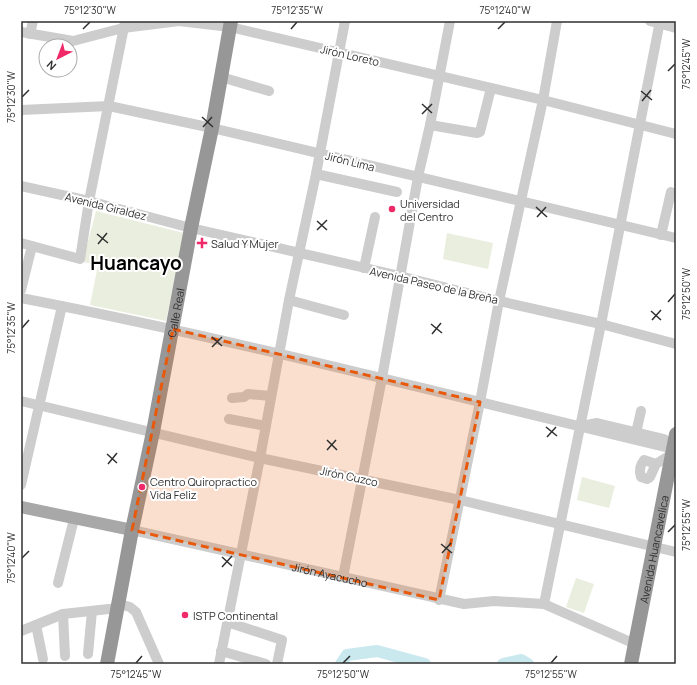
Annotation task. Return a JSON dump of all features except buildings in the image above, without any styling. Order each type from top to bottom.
[{"type":"highway","name":"Calle Real","points":[[107,664],[132,530],[173,329],[191,228],[212,128],[230,24]]},
{"type":"highway","name":"Avenida Huancavelica","points":[[664,549],[674,446]]},
{"type":"highway","name":"Avenida Huancavelica","points":[[636,657],[664,549],[676,484]]},
{"type":"main road","name":"Jirón Ayacucho","points":[[21,507],[132,530]]},
{"type":"street","points":[[26,33],[33,21]]},
{"type":"street","name":"Jirón Loreto","points":[[26,33],[73,41],[124,24],[179,21],[230,24],[676,134]]},
{"type":"street","points":[[219,664],[260,458],[289,300],[316,174],[345,21]]},
{"type":"street","points":[[343,577],[382,378],[418,177],[430,125],[450,21]]},
{"type":"street","points":[[439,600],[480,402],[499,301],[543,100],[557,21]]},
{"type":"street","points":[[544,604],[621,225],[657,22],[676,28]]},
{"type":"street","points":[[21,243],[80,259],[89,201],[124,24]]},
{"type":"street","points":[[221,77],[269,91]]},
{"type":"street","points":[[430,125],[477,133],[480,132],[491,88]]},
{"type":"street","name":"Jirón Lima","points":[[21,110],[109,106],[320,153],[676,238]]},
{"type":"street","points":[[316,174],[396,192]]},
{"type":"street","name":"Avenida Giraldez","points":[[21,186],[89,201],[191,228]]},
{"type":"street","points":[[661,234],[671,192]]},
{"type":"street","points":[[364,268],[376,218]]},
{"type":"street","name":"Avenida Paseo de la Breña","points":[[191,228],[601,324],[676,344]]},
{"type":"street","points":[[21,290],[32,246]]},
{"type":"street","points":[[21,298],[173,329],[665,447],[674,446]]},
{"type":"street","points":[[289,300],[344,315]]},
{"type":"street","points":[[21,484],[62,306]]},
{"type":"street","points":[[232,398],[244,398],[248,394],[271,396]]},
{"type":"street","name":"Jirón Cuzco","points":[[21,401],[260,458],[362,478],[460,500],[664,549]]},
{"type":"street","points":[[636,432],[641,411]]},
{"type":"street","points":[[229,419],[266,426]]},
{"type":"street","points":[[580,426],[597,423],[664,439],[674,446]]},
{"type":"street","points":[[656,464],[674,446]]},
{"type":"street","points":[[58,583],[74,519]]},
{"type":"street","name":"Jirón Ayacucho","points":[[132,530],[439,600],[464,604],[494,601],[544,604],[636,657]]},
{"type":"street","points":[[21,631],[63,614],[130,607],[136,612],[159,664]]},
{"type":"street","points":[[88,654],[92,611]]},
{"type":"street","points":[[63,614],[65,656]]},
{"type":"street","points":[[227,622],[282,640],[277,664]]},
{"type":"street","points":[[36,625],[42,659]]},
{"type":"street","points":[[221,651],[266,664]]},
{"type":"highlighted area","points":[[173,329],[480,402],[439,600],[132,530]]},
{"type":"green space","points":[[96,211],[184,233],[166,321],[90,305],[98,265],[78,261],[84,257]]},
{"type":"green space","points":[[447,233],[493,243],[488,269],[443,259]]},
{"type":"green space","points":[[582,477],[615,486],[609,508],[577,500]]},
{"type":"green space","points":[[576,578],[594,584],[584,613],[566,607]]},
{"type":"waterway","points":[[341,664],[347,655],[377,651],[425,664]]},
{"type":"waterway","points":[[503,664],[521,660],[528,664]]},
{"type":"place","name":"Universidad del Centro","points":[[392,209]]},
{"type":"place","name":"Salud Y Mujer","points":[[202,243]]},
{"type":"place","name":"Centro Quiropractico Vida Feliz","points":[[142,487]]},
{"type":"place","name":"ISTP Continental","points":[[185,615]]},
{"type":"district","name":"Huancayo","points":[[136,263]]}]
